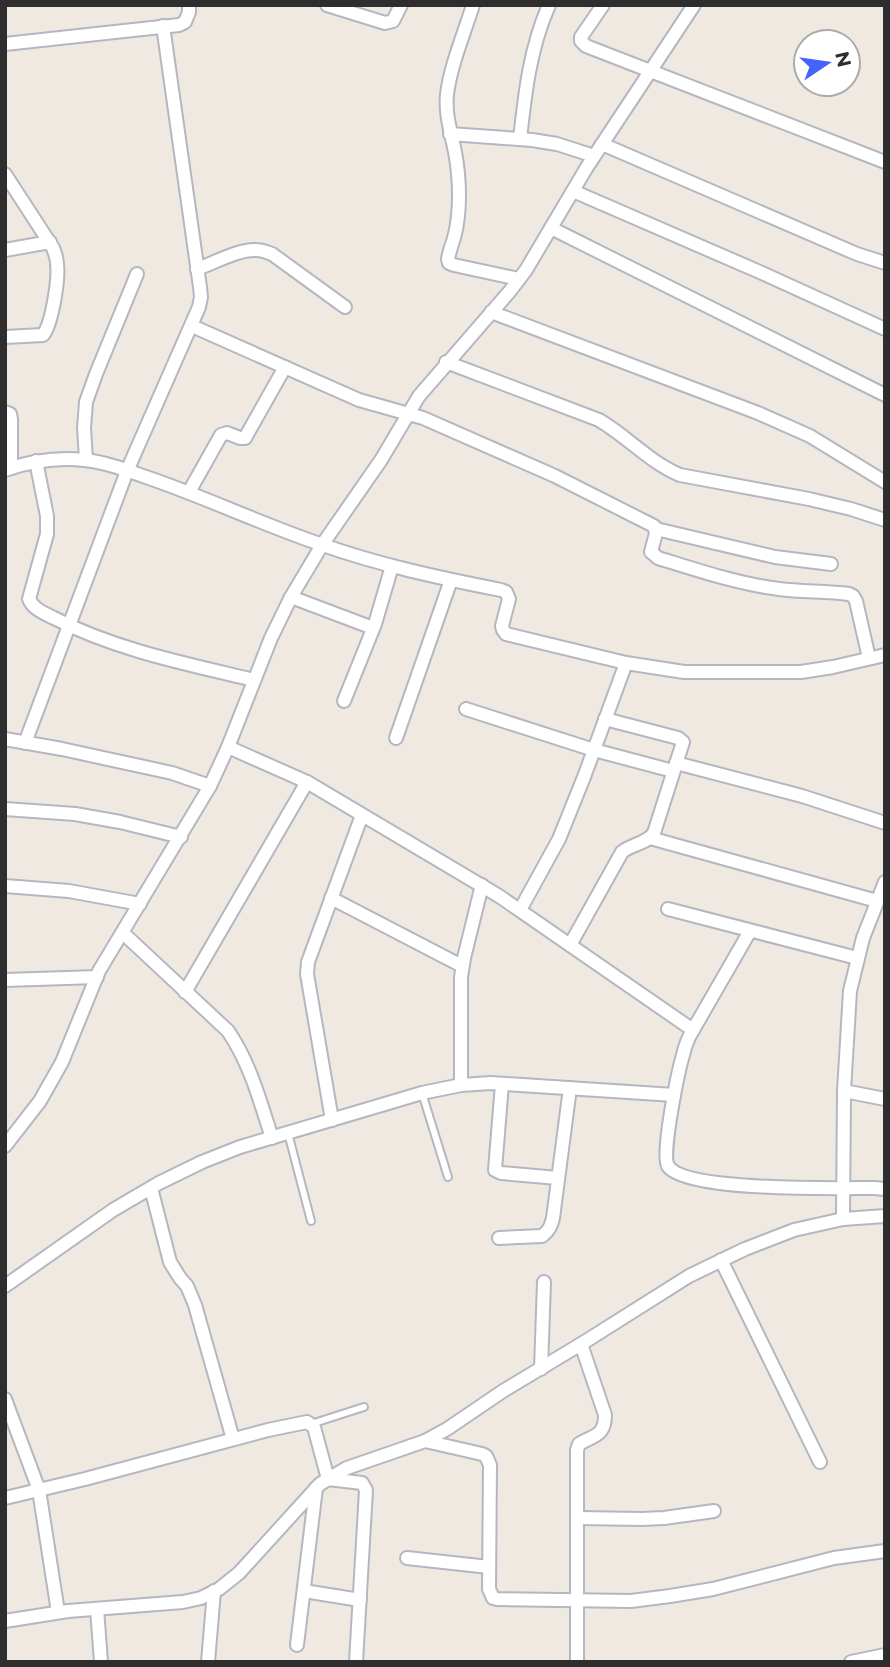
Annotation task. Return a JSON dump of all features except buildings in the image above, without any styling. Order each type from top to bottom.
[{"type":"street","points":[[5,44],[179,25],[185,22],[189,5]]},
{"type":"street","points":[[327,5],[385,23],[393,21],[401,5]]},
{"type":"street","points":[[473,5],[447,93],[446,112],[459,188],[454,237],[448,259],[449,263],[454,265],[519,279]]},
{"type":"street","points":[[520,139],[528,69],[549,5]]},
{"type":"street","points":[[603,5],[582,37],[583,44],[885,162]]},
{"type":"street","points":[[5,1146],[40,1101],[56,1072],[97,977],[211,786],[271,638],[291,597],[322,545],[381,460],[419,396],[519,279],[594,156],[694,5]]},
{"type":"street","points":[[25,743],[127,471],[192,326],[201,297],[163,26]]},
{"type":"street","points":[[450,134],[557,144],[594,156]]},
{"type":"street","points":[[602,144],[857,254],[885,263]]},
{"type":"street","points":[[5,174],[50,242],[57,261],[58,278],[47,331],[38,337],[5,337]]},
{"type":"street","points":[[573,191],[762,272],[885,329]]},
{"type":"street","points":[[551,228],[885,395]]},
{"type":"street","points":[[5,250],[50,242]]},
{"type":"street","points":[[197,269],[250,250],[260,250],[272,254],[345,307]]},
{"type":"street","points":[[86,460],[86,402],[137,274]]},
{"type":"street","points":[[491,312],[758,413],[810,436],[885,482]]},
{"type":"street","points":[[192,326],[359,400],[423,418],[555,476],[650,522],[656,529],[775,556],[831,564]]},
{"type":"street","points":[[446,362],[600,420],[618,431],[662,468],[680,475],[798,496],[885,520]]},
{"type":"street","points":[[189,492],[221,435],[227,433],[243,439],[247,436],[285,367]]},
{"type":"street","points":[[5,412],[10,414],[11,419],[8,469],[36,461],[86,460],[189,492],[322,545],[392,566],[506,592],[509,599],[502,626],[506,634],[626,663],[684,672],[802,672],[885,655]]},
{"type":"street","points":[[36,461],[47,516],[47,534],[29,599],[34,607],[69,626],[126,647],[254,680]]},
{"type":"street","points":[[656,529],[651,552],[658,558],[776,589],[845,593],[853,596],[869,659]]},
{"type":"street","points":[[344,701],[373,628],[392,566]]},
{"type":"street","points":[[397,738],[451,580]]},
{"type":"street","points":[[291,597],[373,628]]},
{"type":"street","points":[[520,910],[559,839],[626,663]]},
{"type":"street","points":[[466,709],[594,750],[802,796],[885,823]]},
{"type":"street","points":[[570,945],[622,852],[628,847],[645,842],[657,826],[683,742],[678,738],[605,719]]},
{"type":"street","points":[[5,739],[172,773],[211,786]]},
{"type":"street","points":[[228,747],[307,782],[482,885],[692,1030]]},
{"type":"street","points":[[186,992],[307,782]]},
{"type":"street","points":[[5,809],[75,814],[181,837]]},
{"type":"street","points":[[332,1120],[307,974],[311,953],[362,815]]},
{"type":"street","points":[[650,838],[877,901]]},
{"type":"street","points":[[843,1219],[844,1091],[850,991],[857,958],[885,882]]},
{"type":"street","points":[[461,1085],[462,965],[482,885]]},
{"type":"street","points":[[5,886],[69,891],[141,904]]},
{"type":"street","points":[[331,898],[462,965]]},
{"type":"street","points":[[668,909],[857,958]]},
{"type":"street","points":[[750,931],[686,1042],[674,1095],[666,1156],[668,1166],[677,1174],[691,1178],[746,1185],[885,1189]]},
{"type":"street","points":[[123,933],[228,1031],[245,1061],[272,1138]]},
{"type":"street","points":[[5,980],[97,977]]},
{"type":"street","points":[[5,1286],[113,1210],[202,1161],[422,1093],[461,1085],[502,1084],[674,1095]]},
{"type":"street","points":[[502,1084],[495,1170],[501,1173],[558,1178]]},
{"type":"street","points":[[499,1238],[536,1237],[548,1232],[553,1218],[570,1088]]},
{"type":"street","points":[[844,1091],[885,1099]]},
{"type":"street","points":[[151,1188],[170,1262],[187,1286],[195,1305],[233,1439]]},
{"type":"street","points":[[5,1621],[58,1612],[183,1602],[201,1598],[239,1573],[316,1488],[328,1479],[347,1468],[425,1441],[447,1429],[503,1391],[689,1276],[745,1249],[794,1230],[843,1219],[885,1216]]},
{"type":"street","points":[[721,1260],[820,1462]]},
{"type":"street","points":[[541,1368],[544,1282]]},
{"type":"street","points":[[577,1662],[578,1450],[579,1444],[604,1429],[605,1422],[581,1344]]},
{"type":"street","points":[[5,1399],[39,1490],[58,1612]]},
{"type":"street","points":[[5,1498],[300,1422],[307,1422],[314,1427],[328,1479]]},
{"type":"street","points":[[425,1441],[482,1454],[489,1459],[489,1589],[497,1600],[631,1601],[713,1589],[834,1558],[885,1551]]},
{"type":"street","points":[[328,1479],[359,1482],[365,1486],[356,1662]]},
{"type":"street","points":[[297,1645],[316,1488]]},
{"type":"street","points":[[577,1518],[653,1518],[714,1511]]},
{"type":"street","points":[[407,1558],[489,1567]]},
{"type":"street","points":[[208,1662],[214,1591]]},
{"type":"street","points":[[303,1591],[360,1600]]},
{"type":"street","points":[[97,1609],[101,1662]]},
{"type":"street","points":[[851,1662],[885,1655]]},
{"type":"lane","points":[[422,1093],[448,1177]]},
{"type":"lane","points":[[288,1133],[311,1221]]},
{"type":"lane","points":[[311,1424],[364,1407]]}]
